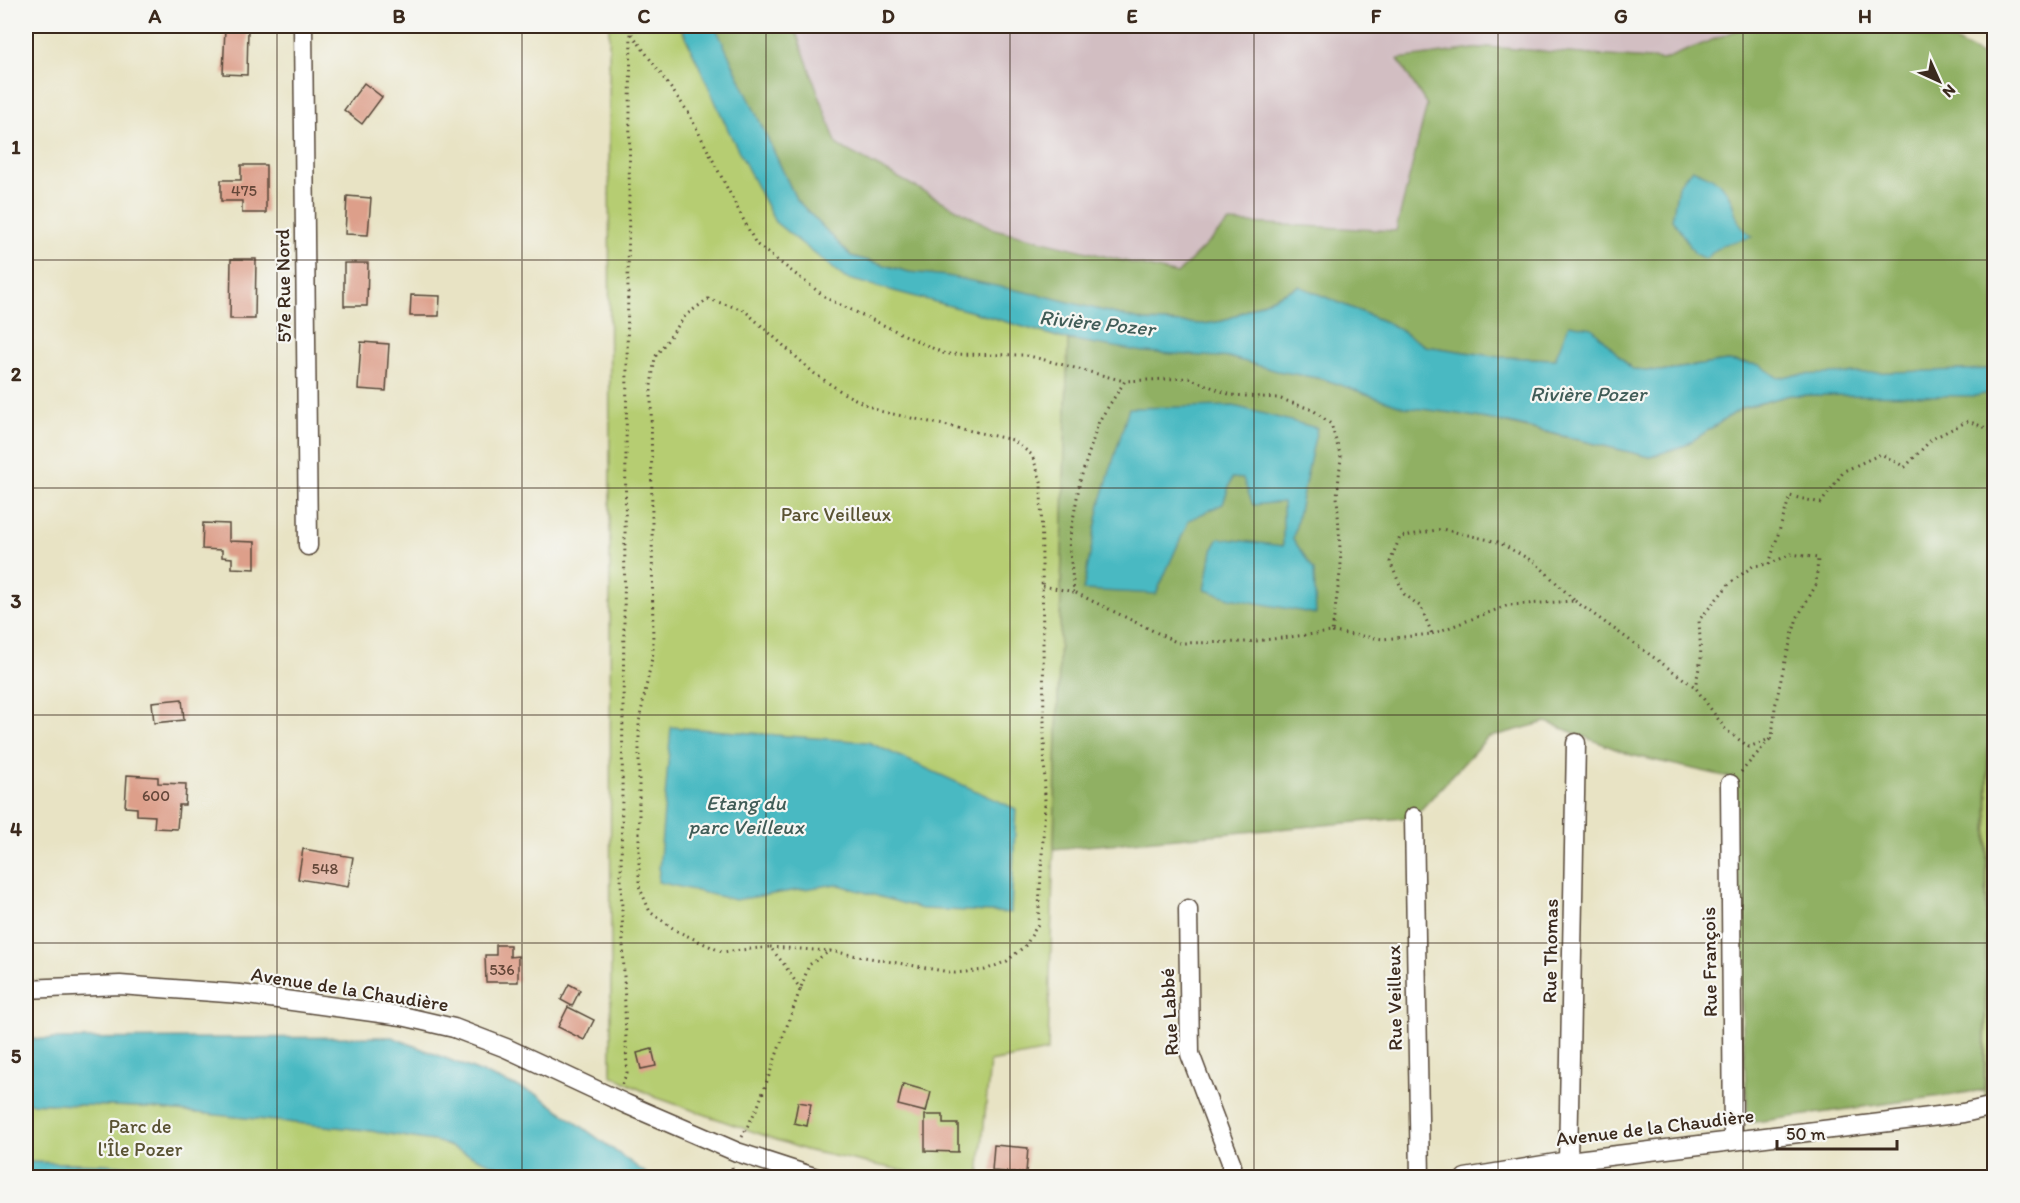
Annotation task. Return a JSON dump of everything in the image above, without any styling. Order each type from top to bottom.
[{"type":"street","name":"57e Rue Nord","points":[[303,26],[308,546]]},
{"type":"street","name":"Rue Thomas","points":[[1568,1161],[1576,743]]},
{"type":"street","name":"Rue François","points":[[1730,784],[1734,1140]]},
{"type":"street","name":"Rue Veilleux","points":[[1414,817],[1420,1178]]},
{"type":"street","name":"Rue Labbé","points":[[1188,909],[1190,1054],[1231,1162],[1231,1178]]},
{"type":"street","name":"Avenue de la Chaudière","points":[[26,989],[120,985],[240,994],[402,1016],[454,1028],[506,1048],[736,1152],[817,1178]]},
{"type":"street","name":"Avenue de la Chaudière","points":[[1465,1178],[1568,1161],[1963,1113],[1995,1106]]},
{"type":"path","points":[[615,1099],[627,1073],[621,878],[631,26]]},
{"type":"path","points":[[631,33],[688,112],[756,244],[828,300],[945,354],[1026,355],[1125,381],[1189,378],[1231,395],[1278,398],[1313,410],[1331,424],[1341,457],[1337,496],[1341,566],[1332,632]]},
{"type":"path","points":[[708,299],[724,302],[744,310],[815,374],[879,411],[1013,440],[1032,455],[1041,481],[1043,586],[1046,805],[1038,924],[1026,945],[1007,961],[985,970],[955,973],[830,951],[770,947],[722,952],[677,931],[650,912],[639,886],[639,722],[653,653],[651,386],[656,357],[686,315],[708,299]]},
{"type":"path","points":[[1074,592],[1069,542],[1080,481],[1100,421],[1125,381]]},
{"type":"path","points":[[1769,564],[1790,496],[1821,503],[1844,471],[1881,454],[1905,467],[1932,439],[1968,421],[1995,430]]},
{"type":"path","points":[[1431,634],[1421,608],[1404,594],[1390,562],[1400,537],[1442,529],[1498,542],[1536,562],[1575,601],[1695,687],[1726,729],[1749,747],[1772,738]]},
{"type":"path","points":[[1695,687],[1701,659],[1699,620],[1730,583],[1753,566],[1769,564],[1791,554],[1818,558],[1816,585],[1797,618],[1785,661],[1775,707],[1772,738],[1730,784]]},
{"type":"path","points":[[1043,586],[1074,592],[1178,643],[1247,642],[1332,632],[1383,639],[1431,634],[1509,605],[1575,601]]},
{"type":"path","points":[[770,947],[801,990]]},
{"type":"path","points":[[740,1141],[758,1106],[809,965],[830,951]]},
{"type":"path","points":[[731,1163],[734,1178]]},
{"type":"shaded area","points":[[794,26],[1747,26],[1663,60],[1488,47],[1398,59],[1427,105],[1396,231],[1229,222],[1177,274],[994,229],[837,145]]},
{"type":"green space","name":"Parc Veilleux","points":[[609,26],[680,26],[775,222],[973,312],[1068,340],[1048,1051],[990,1062],[979,1177],[934,1177],[805,1150],[655,1097],[611,1075]]},
{"type":"green space","points":[[714,26],[794,26],[837,145],[994,229],[1177,274],[1229,222],[1396,231],[1427,105],[1398,59],[1488,47],[1663,60],[1747,26],[1926,26],[1983,56],[1994,200],[1994,369],[1778,378],[1760,365],[1727,361],[1660,371],[1632,369],[1592,329],[1570,324],[1555,359],[1499,357],[1425,346],[1390,324],[1299,286],[1223,321],[1204,324],[1144,321],[909,272],[851,256],[796,199]]},
{"type":"green space","points":[[1068,340],[1232,358],[1650,457],[1742,408],[1790,395],[1992,392],[1984,1090],[1748,1123],[1729,777],[1631,755],[1546,722],[1487,738],[1414,817],[1054,849]]},
{"type":"green space","points":[[1990,604],[1994,604],[1994,1106],[1985,1108]]},
{"type":"green space","name":"Parc de l'Île Pozer","points":[[26,1103],[139,1107],[365,1130],[439,1142],[518,1177],[269,1178],[102,1164],[26,1162]]},
{"type":"water","name":"Rivière Pozer","points":[[681,26],[715,26],[796,199],[851,256],[909,272],[947,276],[1045,296],[1144,321],[1204,324],[1223,321],[1299,286],[1390,324],[1425,346],[1499,357],[1555,359],[1569,324],[1592,328],[1632,369],[1660,371],[1727,361],[1760,365],[1778,378],[1792,375],[1994,369],[1994,392],[1976,396],[1790,395],[1742,408],[1686,445],[1650,457],[1509,423],[1404,407],[1323,379],[1277,371],[1232,358],[1144,352],[1061,338],[845,278],[775,222],[730,134]]},
{"type":"water","points":[[1692,169],[1711,178],[1724,188],[1731,199],[1738,221],[1752,237],[1722,245],[1705,259],[1695,254],[1672,219],[1678,186]]},
{"type":"water","points":[[1234,406],[1317,428],[1293,539],[1314,570],[1316,614],[1230,598],[1205,590],[1212,550],[1219,538],[1283,546],[1283,502],[1253,505],[1243,479],[1232,478],[1223,504],[1189,520],[1156,594],[1083,590],[1100,504],[1129,408]]},
{"type":"water","name":"Etang du parc Veilleux","points":[[671,727],[868,742],[1016,809],[1011,913],[922,909],[836,884],[735,900],[658,882]]},
{"type":"water","points":[[392,1037],[538,1095],[651,1177],[518,1177],[439,1142],[365,1130],[139,1107],[26,1103],[26,1039]]},
{"type":"water","points":[[26,1162],[102,1164],[269,1177],[26,1177]]},
{"type":"building","points":[[225,28],[248,29],[247,75],[223,74]]},
{"type":"building","points":[[364,83],[382,97],[362,124],[344,110]]},
{"type":"building","points":[[241,165],[266,165],[266,213],[242,213],[242,201],[221,201],[221,180],[241,180]]},
{"type":"building","points":[[347,196],[371,198],[368,235],[345,234]]},
{"type":"building","points":[[231,259],[256,259],[255,319],[230,319]]},
{"type":"building","points":[[344,263],[368,263],[367,306],[344,306]]},
{"type":"building","points":[[411,295],[440,296],[439,316],[410,316]]},
{"type":"building","points":[[361,342],[389,344],[386,391],[358,389]]},
{"type":"building","points":[[203,523],[229,524],[229,541],[255,542],[255,569],[232,568],[232,558],[222,557],[222,550],[202,549]]},
{"type":"building","points":[[182,699],[184,720],[154,723],[152,702]]},
{"type":"building","points":[[127,775],[158,777],[158,783],[186,784],[185,805],[179,805],[177,829],[154,828],[155,816],[137,815],[137,808],[125,807]]},
{"type":"building","points":[[303,849],[353,857],[348,887],[298,879]]},
{"type":"building","points":[[496,945],[510,945],[510,957],[518,956],[518,982],[486,982],[485,955],[496,955]]},
{"type":"building","points":[[569,984],[580,990],[572,1006],[561,1000]]},
{"type":"building","points":[[568,1007],[594,1020],[584,1040],[558,1027]]},
{"type":"building","points":[[652,1049],[656,1066],[641,1069],[637,1053]]},
{"type":"building","points":[[903,1084],[931,1092],[926,1112],[898,1105]]},
{"type":"building","points":[[798,1102],[811,1104],[807,1126],[794,1123]]},
{"type":"building","points":[[925,1115],[943,1115],[943,1124],[958,1124],[958,1152],[925,1151]]},
{"type":"building","points":[[994,1145],[1028,1148],[1026,1173],[992,1171]]}]
